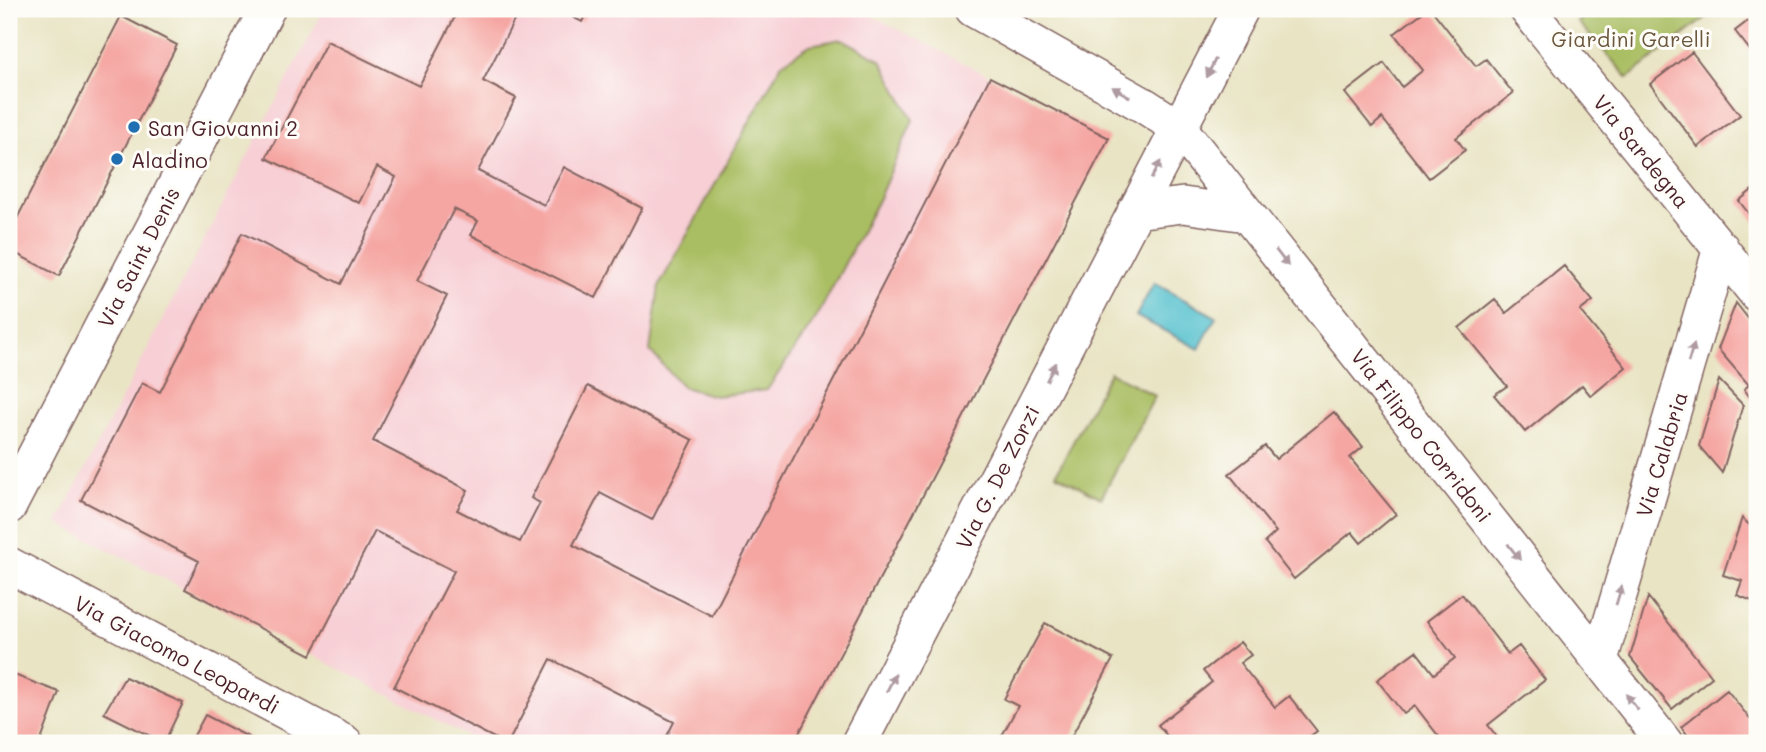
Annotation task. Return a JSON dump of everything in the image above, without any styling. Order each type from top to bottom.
[{"type":"street","name":"Via Saint Denis","points":[[9,506],[267,9]]},
{"type":"street","name":"Via Filippo Corridoni","points":[[973,9],[1179,128],[1665,743]]},
{"type":"street","name":"Via G. De Zorzi","points":[[859,743],[1241,9]]},
{"type":"street","name":"Via Sardegna","points":[[1528,9],[1757,294]]},
{"type":"street","points":[[1135,211],[1182,205],[1246,214]]},
{"type":"street","name":"Via Calabria","points":[[1600,660],[1721,248]]},
{"type":"street","name":"Via Giacomo Leopardi","points":[[9,565],[345,743]]},
{"type":"shaded area","points":[[324,9],[859,9],[1109,138],[794,743],[481,743],[57,523]]},
{"type":"green space","name":"Giardini Garelli","points":[[1595,9],[1717,9],[1628,78],[1578,22]]},
{"type":"green space","points":[[842,39],[881,60],[913,120],[879,198],[818,315],[767,390],[715,396],[683,387],[650,351],[659,286],[782,63],[810,45]]},
{"type":"green space","points":[[1110,372],[1155,396],[1101,498],[1056,474]]},
{"type":"water","points":[[1154,283],[1216,317],[1199,349],[1136,316]]},
{"type":"building","points":[[459,9],[520,9],[483,81],[516,98],[478,171],[544,205],[564,167],[642,208],[596,298],[471,235],[478,221],[454,209],[417,281],[447,296],[373,441],[468,490],[457,510],[520,542],[540,503],[531,498],[588,386],[693,440],[652,520],[600,493],[573,545],[712,616],[990,77],[1109,138],[794,743],[681,743],[667,736],[674,722],[551,659],[508,743],[504,743],[394,687],[454,571],[375,531],[311,655],[185,589],[199,561],[81,500],[142,383],[160,392],[242,233],[341,284],[396,177],[377,167],[359,203],[266,158],[327,41],[419,86]]},
{"type":"building","points":[[557,9],[589,9],[582,22]]},
{"type":"building","points":[[1427,9],[1431,9],[1476,66],[1486,59],[1513,93],[1456,138],[1465,150],[1429,178],[1382,118],[1372,127],[1345,93],[1384,63],[1402,87],[1423,70],[1394,34]]},
{"type":"building","points":[[1757,14],[1757,59],[1735,31]]},
{"type":"building","points":[[121,16],[177,45],[59,276],[9,250],[9,234]]},
{"type":"building","points":[[1692,52],[1740,115],[1698,147],[1650,84]]},
{"type":"building","points":[[1757,186],[1757,224],[1739,201]]},
{"type":"building","points":[[1564,266],[1593,301],[1580,311],[1626,367],[1591,396],[1582,385],[1525,432],[1494,395],[1507,386],[1459,328],[1495,299],[1506,313]]},
{"type":"building","points":[[1736,303],[1757,330],[1757,407],[1744,389],[1749,385],[1718,349]]},
{"type":"building","points":[[1719,380],[1743,405],[1722,473],[1699,446]]},
{"type":"building","points":[[1334,412],[1363,447],[1350,458],[1396,514],[1361,543],[1352,532],[1294,579],[1265,542],[1276,532],[1229,474],[1265,446],[1276,459]]},
{"type":"building","points":[[1742,518],[1757,532],[1757,603],[1737,595],[1742,581],[1723,575]]},
{"type":"building","points":[[1462,594],[1508,654],[1519,646],[1545,680],[1488,725],[1497,737],[1490,743],[1444,743],[1415,706],[1404,714],[1377,680],[1416,651],[1434,674],[1455,658],[1427,621]]},
{"type":"building","points":[[1648,597],[1712,677],[1672,709],[1630,657]]},
{"type":"building","points":[[1045,623],[1113,659],[1068,743],[998,743],[1018,706],[1004,699]]},
{"type":"building","points":[[1240,642],[1251,655],[1240,663],[1275,707],[1289,696],[1317,731],[1301,743],[1173,743],[1158,725],[1212,682],[1203,671]]},
{"type":"building","points":[[9,673],[59,692],[40,743],[9,743]]},
{"type":"building","points":[[125,677],[183,703],[164,743],[104,713]]},
{"type":"building","points":[[1727,690],[1750,719],[1757,714],[1757,743],[1694,743],[1681,727]]},
{"type":"building","points":[[205,715],[260,743],[190,743]]},
{"type":"place","name":"San Giovanni 2","points":[[134,127]]},
{"type":"place","name":"Aladino","points":[[117,159]]}]
